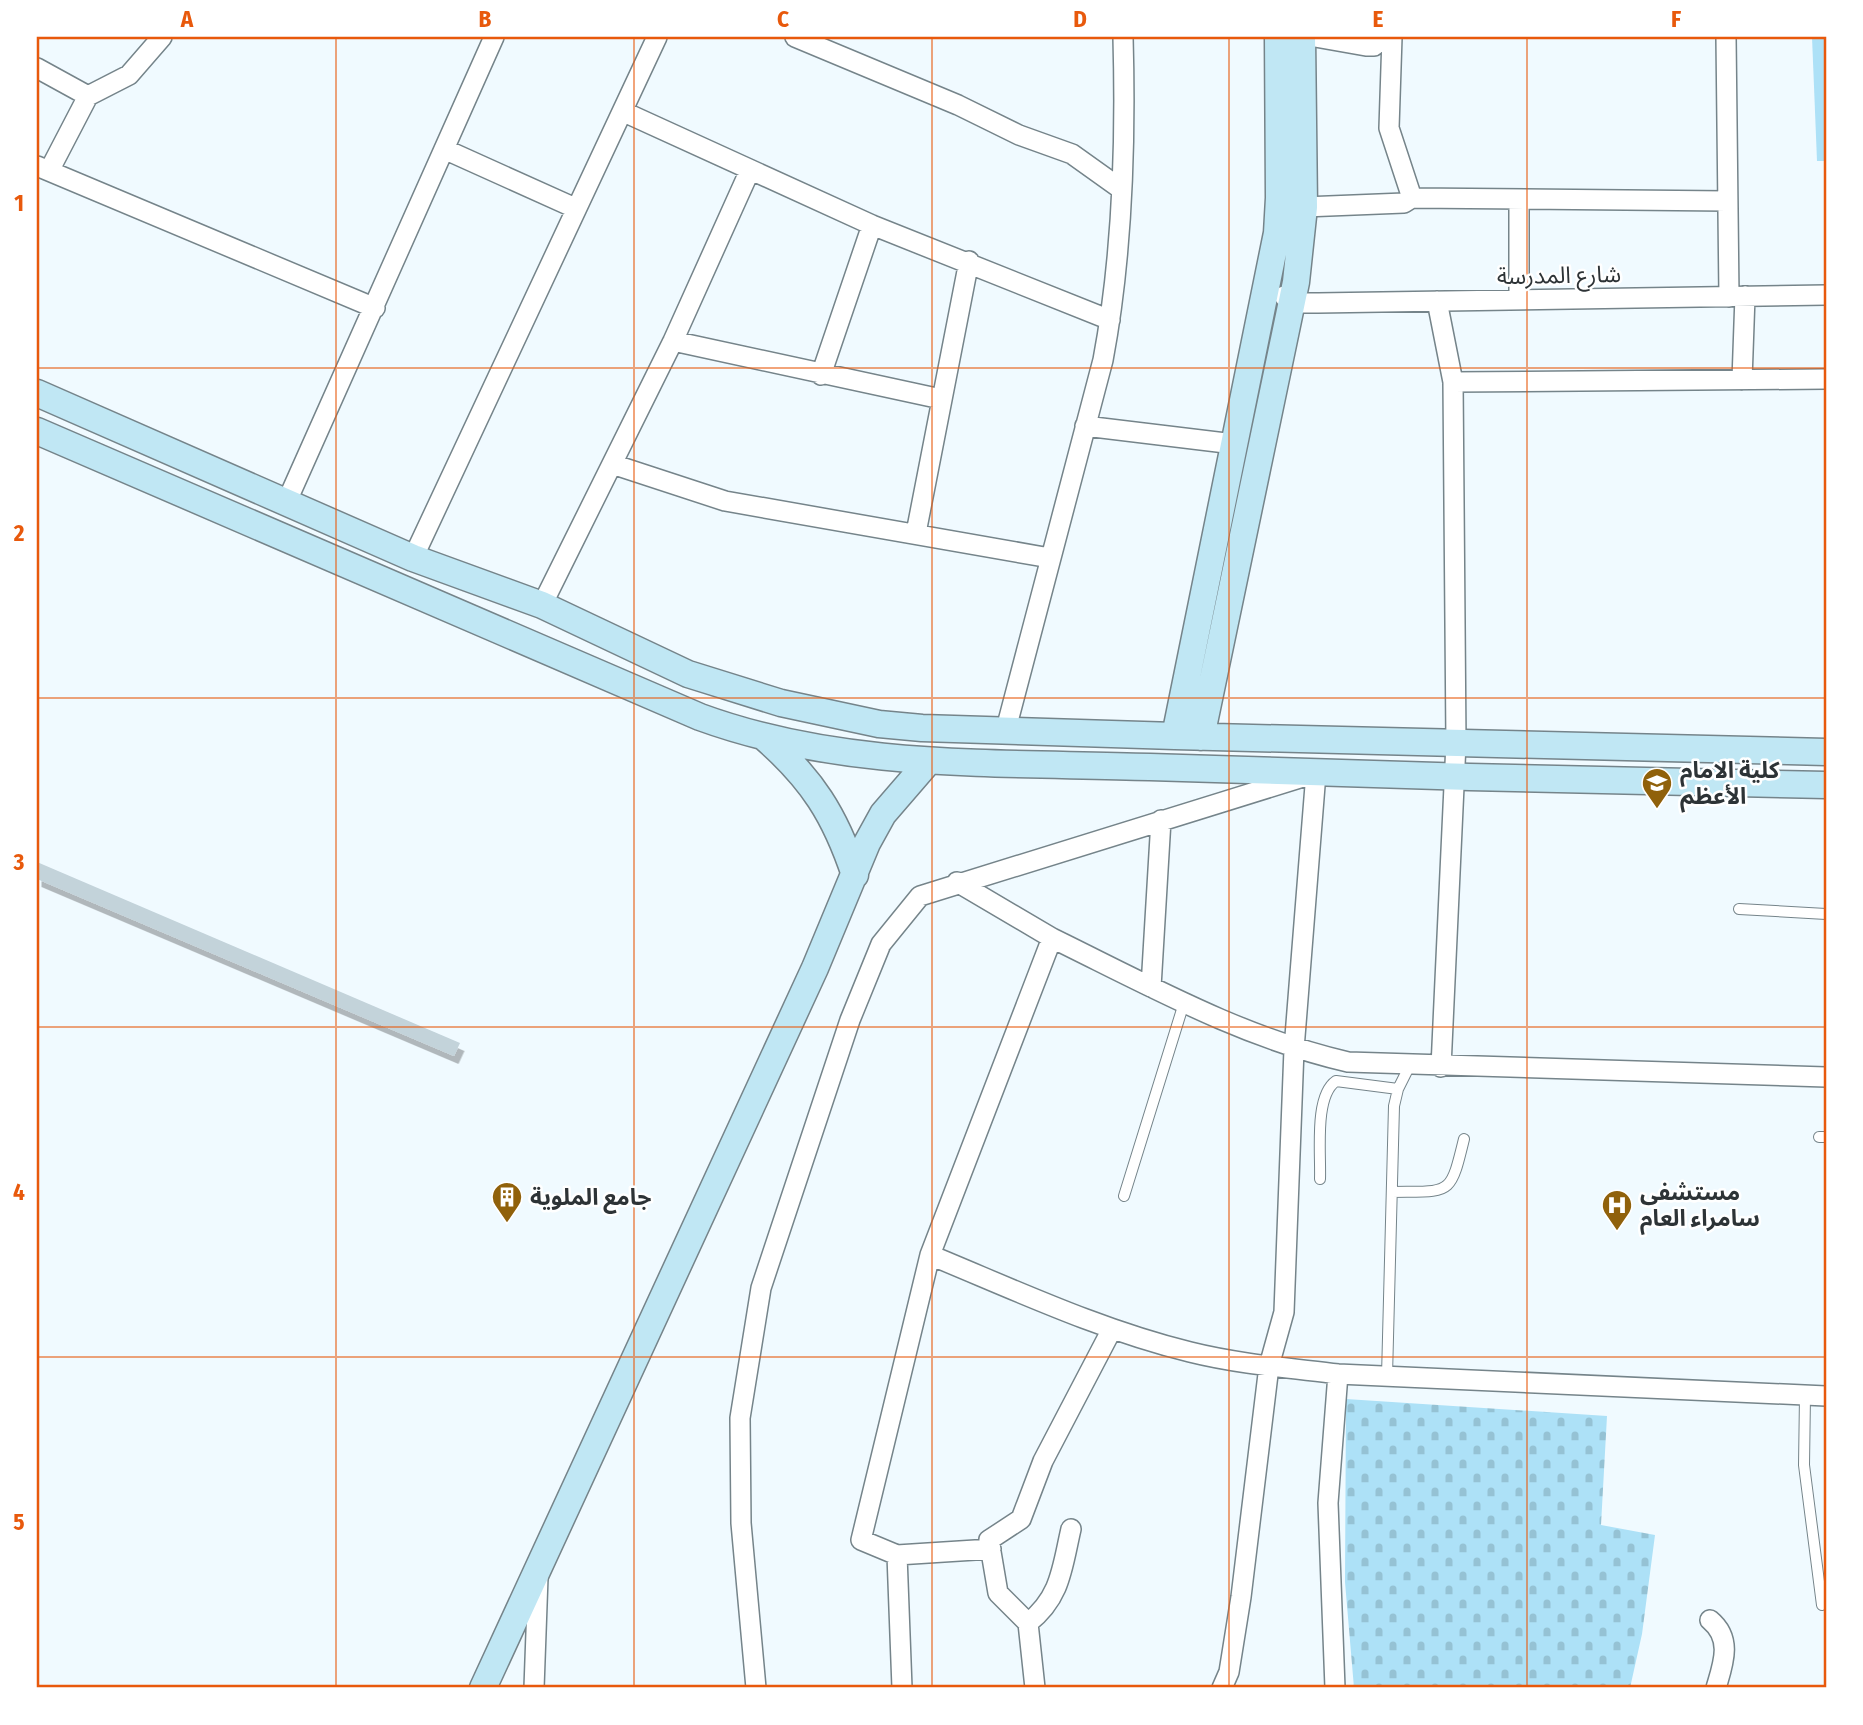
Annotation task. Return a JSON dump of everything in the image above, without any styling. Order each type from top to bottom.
[{"type":"main road","points":[[1175,736],[1270,275],[1279,198],[1278,37]]},
{"type":"main road","points":[[1201,737],[1292,303],[1304,207],[1302,37]]},
{"type":"main road","points":[[37,393],[413,558],[542,605],[688,674],[781,703],[879,724],[922,728],[1201,737],[1826,752]]},
{"type":"main road","points":[[37,430],[701,718],[763,736],[880,758],[927,762],[1456,778],[1826,785]]},
{"type":"main road","points":[[574,662],[590,627]]},
{"type":"main road","points":[[763,736],[795,764],[821,797],[841,835],[855,875]]},
{"type":"main road","points":[[483,1688],[816,968],[883,814],[927,762]]},
{"type":"street","points":[[162,37],[129,75],[88,96],[43,169],[375,308]]},
{"type":"street","points":[[287,501],[494,37]]},
{"type":"street","points":[[413,558],[657,37]]},
{"type":"street","points":[[795,37],[958,104],[1019,135],[1072,155],[1121,189]]},
{"type":"street","points":[[1006,729],[1110,320],[1121,189],[1123,37]]},
{"type":"street","points":[[1315,37],[1366,46],[1374,46],[1383,37]]},
{"type":"street","points":[[1392,37],[1389,128],[1412,198]]},
{"type":"street","points":[[1726,37],[1727,201],[1742,380]]},
{"type":"street","points":[[37,68],[88,96]]},
{"type":"street","points":[[624,112],[872,225],[969,261],[1110,320]]},
{"type":"street","points":[[444,149],[575,208]]},
{"type":"street","points":[[542,605],[673,341],[750,170]]},
{"type":"street","points":[[1304,207],[1404,203],[1412,198],[1727,201]]},
{"type":"street","points":[[1519,199],[1519,300]]},
{"type":"street","points":[[821,375],[872,225]]},
{"type":"street","points":[[916,533],[969,261]]},
{"type":"street","points":[[1270,275],[1283,295],[1292,303]]},
{"type":"street","name":"شارع المدرسة","points":[[1292,303],[1826,295]]},
{"type":"street","points":[[1437,301],[1453,382],[1456,743],[1441,1067]]},
{"type":"street","points":[[673,341],[941,399]]},
{"type":"street","points":[[1453,382],[1826,379]]},
{"type":"street","points":[[1085,426],[1234,444]]},
{"type":"street","points":[[612,464],[725,501],[1050,558]]},
{"type":"street","points":[[756,1688],[741,1523],[740,1418],[761,1288],[820,1103],[881,944],[920,895],[1316,773],[1294,1049],[1284,1312],[1269,1366],[1241,1597],[1229,1672],[1222,1688]]},
{"type":"street","points":[[1151,987],[1161,820]]},
{"type":"street","points":[[957,882],[1052,938],[1184,1003],[1294,1049],[1348,1062],[1826,1077]]},
{"type":"street","points":[[991,1549],[897,1555],[861,1540],[930,1255],[1052,938]]},
{"type":"street","points":[[930,1255],[1112,1329],[1191,1353],[1269,1366],[1387,1377],[1826,1396]]},
{"type":"street","points":[[1035,1688],[1028,1623],[998,1593],[989,1540],[1021,1519],[1043,1461],[1112,1329]]},
{"type":"street","points":[[1335,1688],[1328,1503],[1338,1374]]},
{"type":"street","points":[[1028,1623],[1045,1609],[1057,1587],[1071,1529]]},
{"type":"street","points":[[897,1555],[902,1688]]},
{"type":"street","points":[[534,1688],[538,1573]]},
{"type":"street","points":[[1710,1620],[1719,1627],[1726,1641],[1716,1688]]},
{"type":"lane","points":[[1739,909],[1826,914]]},
{"type":"lane","points":[[1125,1196],[1184,1003]]},
{"type":"lane","points":[[1387,1377],[1398,1089],[1410,1065]]},
{"type":"lane","points":[[1320,1179],[1322,1100],[1328,1086],[1336,1081],[1398,1089]]},
{"type":"lane","points":[[1392,1192],[1442,1191],[1454,1181],[1464,1139]]},
{"type":"lane","points":[[1805,1395],[1804,1465],[1822,1605]]},
{"type":"green space","points":[[1812,37],[1826,37],[1826,161],[1817,161]]},
{"type":"green space","points":[[1346,1399],[1607,1416],[1601,1525],[1655,1535],[1642,1634],[1630,1688],[1354,1688],[1345,1582]]},
{"type":"building","points":[[37,862],[460,1043],[454,1056],[37,879]]},
{"type":"place","name":"كلية الامام الأعظم","points":[[1657,810]]},
{"type":"place","name":"جامع الملوية","points":[[507,1224]]},
{"type":"place","name":"مستشفى سامراء العام","points":[[1617,1232]]}]
